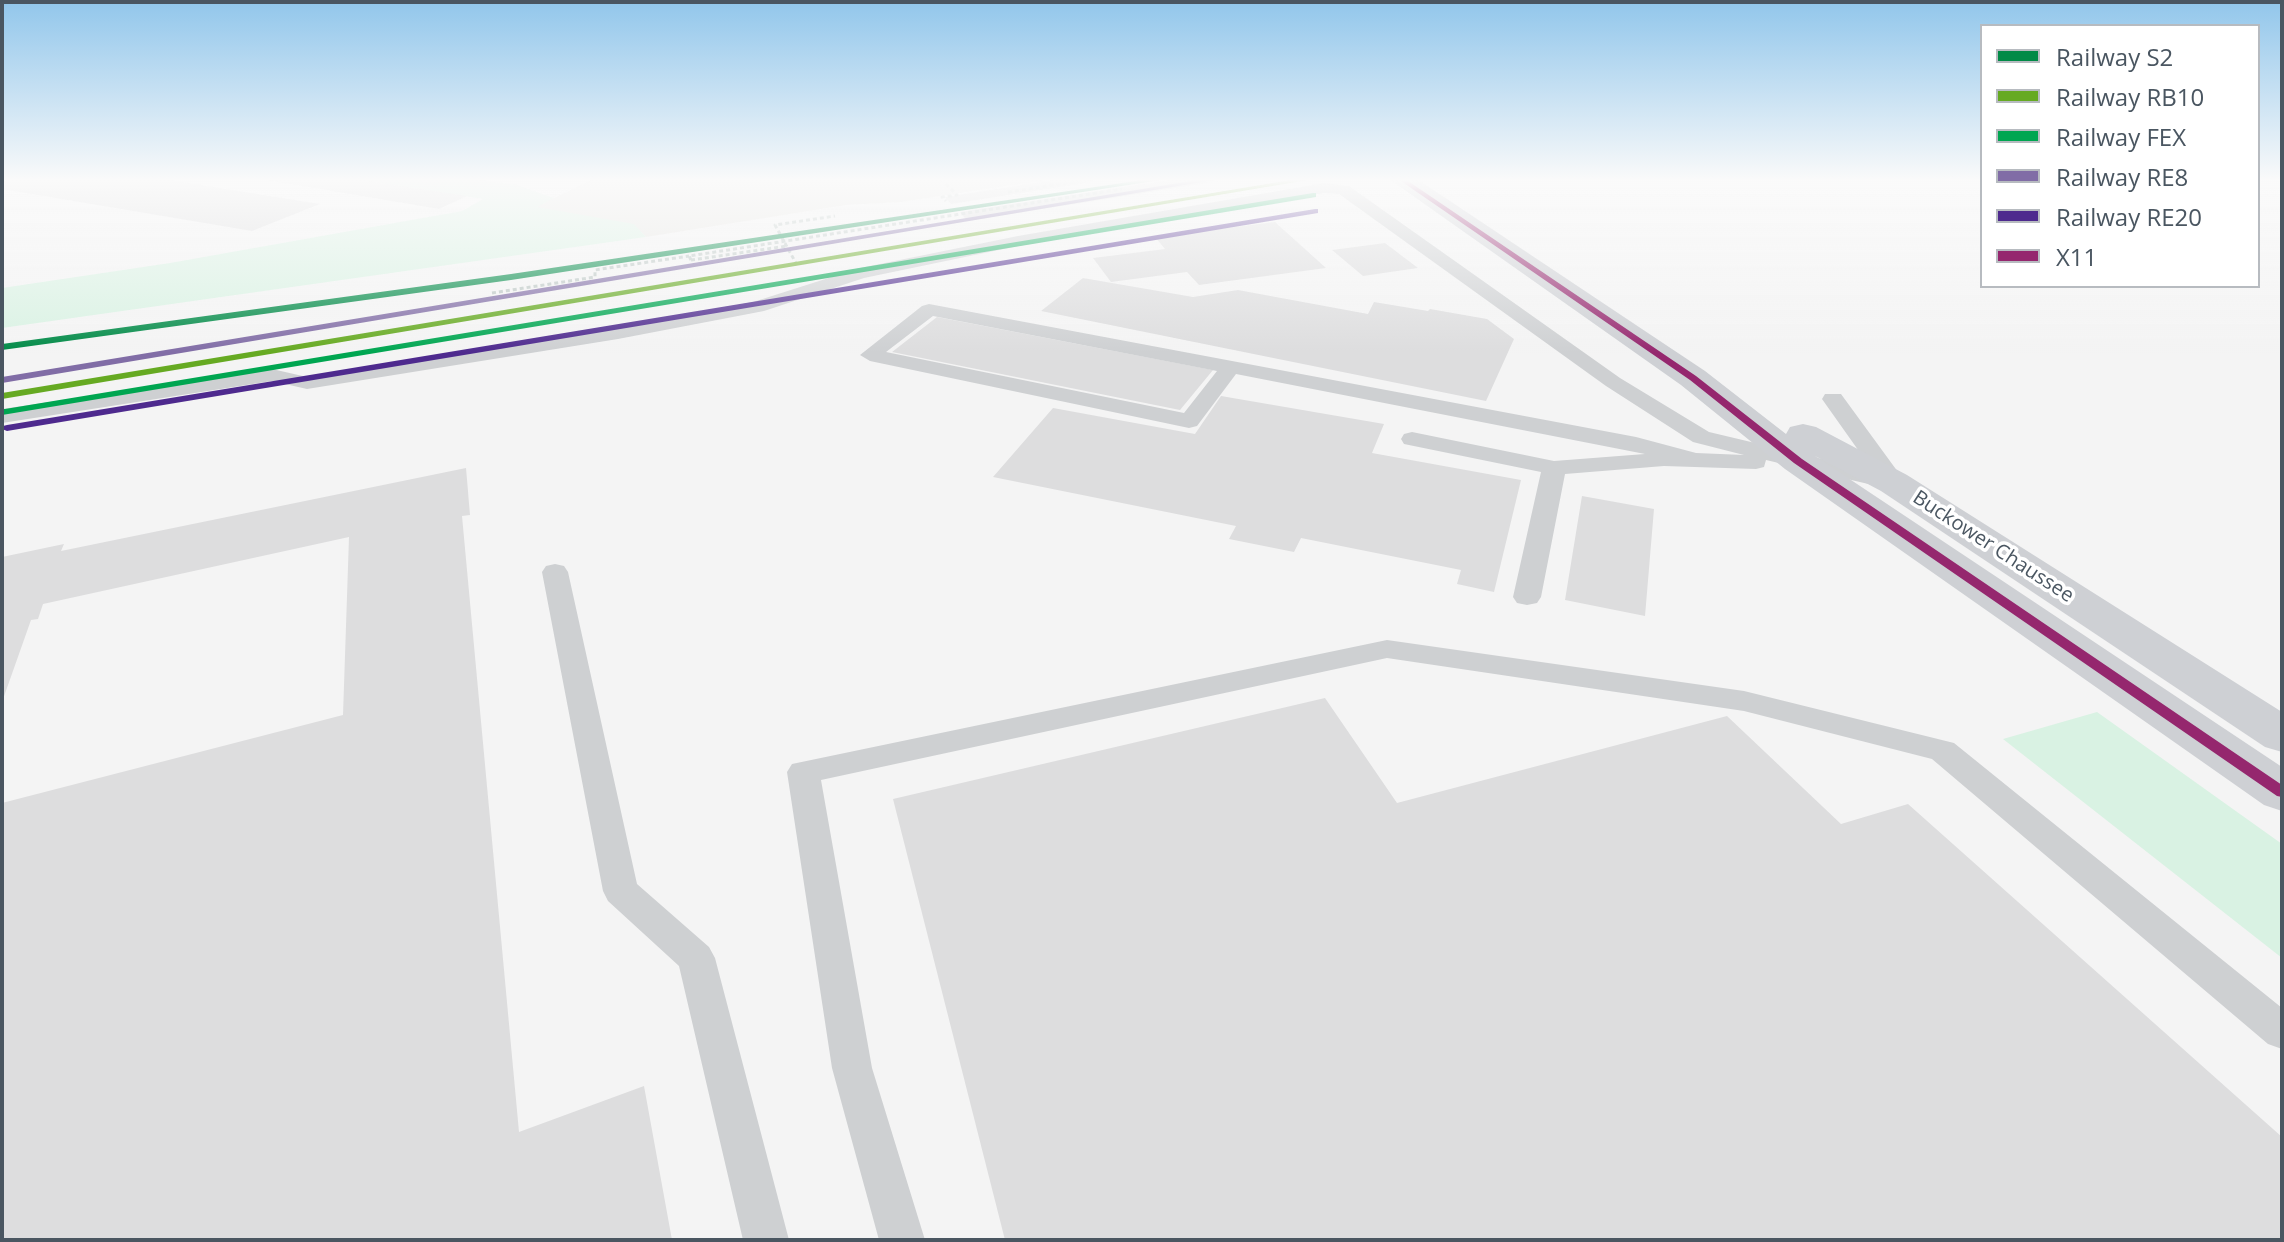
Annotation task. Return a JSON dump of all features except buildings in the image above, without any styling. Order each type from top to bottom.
[{"type":"main road","name":"Buckower Chaussee","points":[[1486,237],[1693,378],[1798,461],[2282,792]]},
{"type":"main road","name":"Buckower Chaussee","points":[[1693,378],[1894,483],[2282,735]]},
{"type":"lane","points":[[2,416],[272,375],[307,383],[618,333],[757,307],[874,270],[1038,237]]},
{"type":"lane","points":[[1410,237],[1613,382],[1701,437],[1894,483]]},
{"type":"lane","points":[[1230,368],[1189,421],[870,355],[929,310],[1636,444],[1692,459],[1719,462],[1798,461]]},
{"type":"lane","points":[[1833,399],[1894,483]]},
{"type":"lane","points":[[1412,439],[1554,468],[1692,459]]},
{"type":"lane","points":[[1527,597],[1554,468]]},
{"type":"lane","points":[[555,572],[621,891],[696,958],[766,1240]]},
{"type":"lane","points":[[902,1240],[852,1068],[803,772],[1387,649],[1744,701],[1943,751],[2282,1032]]},
{"type":"path","points":[[782,237],[799,267]]},
{"type":"path","points":[[492,293],[595,277],[595,270],[813,237]]},
{"type":"path","points":[[689,256],[691,260],[787,246]]},
{"type":"green space","points":[[316,237],[646,237],[2,328],[2,288]]},
{"type":"green space","points":[[2097,712],[2282,844],[2282,958],[2003,739]]},
{"type":"rail line","name":"S2","points":[[2,347],[777,237]]},
{"type":"rail line","name":"RE8","points":[[2,380],[866,237]]},
{"type":"rail line","name":"RB10","points":[[2,396],[961,237]]},
{"type":"rail line","name":"FEX","points":[[5,412],[1060,237]]},
{"type":"rail line","name":"RE20","points":[[7,428],[1159,237]]},
{"type":"transit line","name":"X11","points":[[1486,237],[1693,378],[1798,461],[2282,792]]}]
